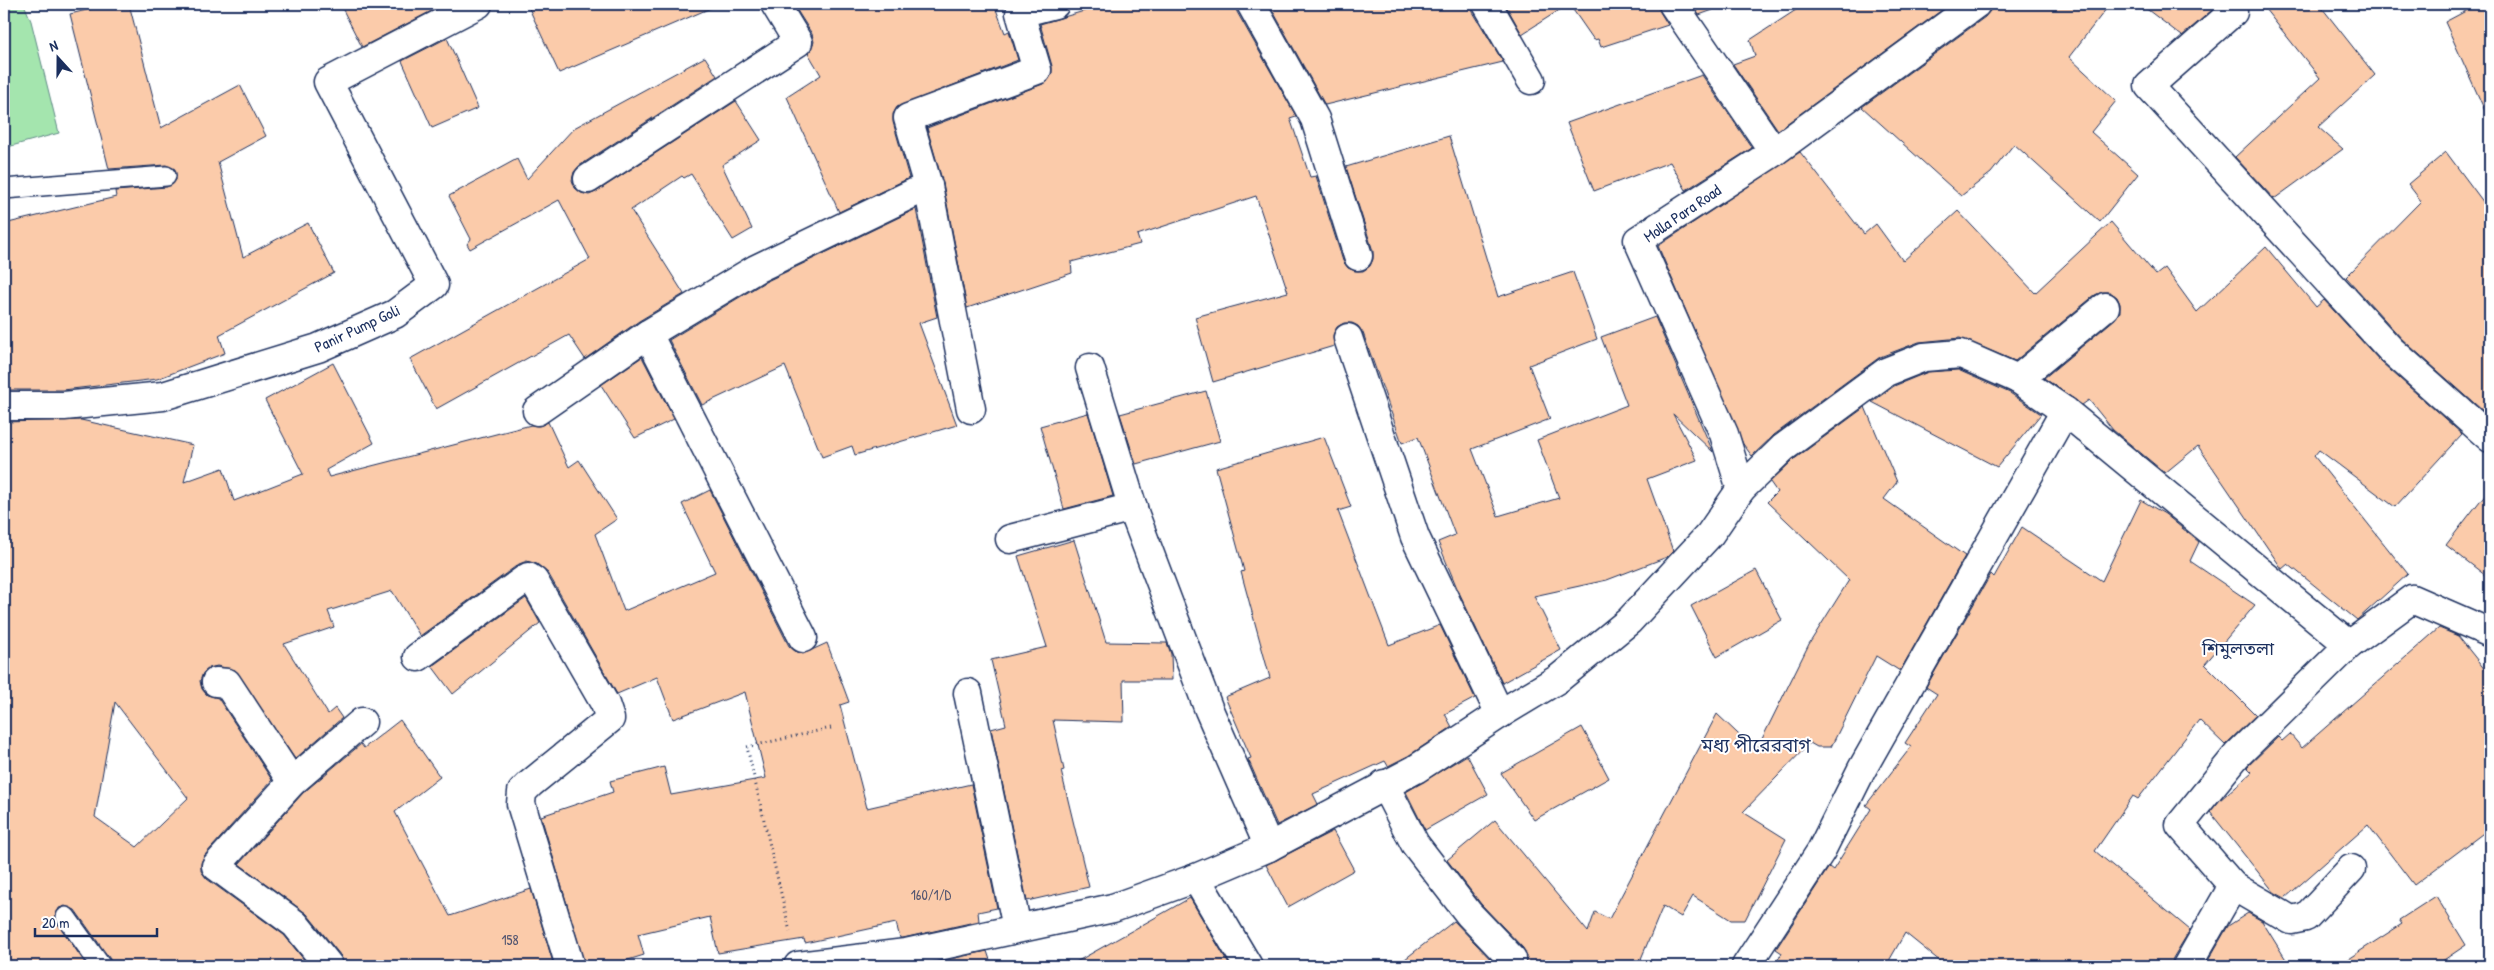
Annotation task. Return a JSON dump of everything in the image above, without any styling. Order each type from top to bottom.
[{"type":"street","name":"Panir Pump Goli","points":[[4,406],[64,406],[163,396],[318,348],[395,314],[434,285],[328,82],[478,4]]},
{"type":"street","points":[[588,179],[798,42],[775,4]]},
{"type":"street","points":[[971,409],[928,186],[908,118],[1037,70],[1020,13],[1055,4]]},
{"type":"street","points":[[1251,4],[1314,119],[1358,256]]},
{"type":"street","points":[[1487,4],[1531,80]]},
{"type":"street","points":[[1673,4],[1774,152],[1976,4]]},
{"type":"street","points":[[2233,12],[2150,86],[2391,350],[2490,438]]},
{"type":"street","name":"Molla Para Road","points":[[1742,489],[1724,434],[1638,240],[1774,152]]},
{"type":"street","points":[[537,411],[648,334],[756,269],[928,186]]},
{"type":"street","points":[[2018,379],[2105,307]]},
{"type":"street","points":[[648,334],[803,638]]},
{"type":"street","points":[[1348,338],[1415,537],[1500,714]]},
{"type":"street","points":[[798,966],[910,960],[1017,928],[1114,908],[1196,878],[1268,847],[1384,784],[1416,769],[1558,679],[1629,621],[1710,534],[1742,489],[1783,448],[1841,403],[1886,372],[1924,357],[1960,354],[2018,379],[2065,412],[2349,645]]},
{"type":"street","points":[[1090,368],[1133,507],[1209,710],[1268,847]]},
{"type":"street","points":[[1746,966],[1821,852],[1862,769],[2065,412]]},
{"type":"street","points":[[1010,539],[1133,507]]},
{"type":"street","points":[[418,657],[528,576],[534,581],[605,704],[610,718],[522,792],[521,804],[570,966]]},
{"type":"street","points":[[2351,869],[2306,917],[2291,920],[2233,886],[2180,825],[2237,755],[2349,645],[2412,599],[2490,633]]},
{"type":"street","points":[[216,682],[227,683],[292,782]]},
{"type":"street","points":[[968,693],[1017,928]]},
{"type":"street","points":[[329,966],[295,924],[216,866],[292,782],[362,722]]},
{"type":"street","points":[[1384,784],[1416,844],[1469,914],[1512,959]]},
{"type":"street","points":[[1196,878],[1248,966]]},
{"type":"street","points":[[2187,966],[2233,886]]},
{"type":"lane","points":[[4,189],[166,176]]},
{"type":"lane","points":[[66,917],[102,966]]},
{"type":"path","points":[[798,966],[747,747],[831,728]]},
{"type":"green space","points":[[4,4],[24,4],[31,21],[59,133],[4,148]]},
{"type":"building","points":[[112,4],[129,4],[161,128],[240,85],[266,136],[218,162],[243,257],[308,223],[334,273],[219,335],[225,353],[157,379],[63,390],[4,390],[4,224],[116,197],[115,191],[167,187],[176,180],[175,169],[166,165],[109,169],[70,14]]},
{"type":"building","points":[[340,4],[445,4],[362,47]]},
{"type":"building","points":[[527,4],[720,4],[559,73]]},
{"type":"building","points":[[793,4],[994,4],[1005,33],[1009,31],[1018,60],[897,107],[893,114],[893,122],[909,178],[839,212],[787,97],[821,75],[808,53],[814,42],[812,34]]},
{"type":"building","points":[[1108,4],[1235,4],[1237,12],[1296,116],[1290,118],[1310,177],[1316,176],[1343,261],[1348,268],[1355,271],[1363,271],[1370,266],[1373,259],[1373,251],[1346,167],[1449,136],[1498,297],[1573,272],[1597,339],[1529,365],[1550,419],[1472,449],[1498,516],[1559,498],[1537,440],[1627,405],[1601,337],[1655,317],[1713,452],[1673,414],[1697,460],[1647,479],[1673,551],[1667,557],[1607,580],[1534,596],[1561,650],[1502,683],[1457,588],[1438,542],[1455,535],[1418,437],[1402,443],[1363,333],[1358,326],[1352,323],[1344,323],[1337,327],[1333,335],[1334,346],[1213,382],[1195,317],[1288,292],[1256,196],[1137,235],[1140,244],[1071,262],[1072,273],[967,308],[943,183],[927,128],[1043,84],[1052,74],[1052,66],[1040,24]]},
{"type":"building","points":[[1269,4],[1471,4],[1473,12],[1503,62],[1325,105]]},
{"type":"building","points":[[1505,4],[1569,4],[1522,34]]},
{"type":"building","points":[[1569,4],[1658,4],[1660,12],[1668,25],[1601,47],[1598,39],[1594,40]]},
{"type":"building","points":[[1692,4],[1712,4],[1713,10],[1699,15]]},
{"type":"building","points":[[1805,4],[1950,4],[1778,130],[1733,64],[1755,56],[1750,40]]},
{"type":"building","points":[[1991,4],[2110,4],[2069,57],[2116,101],[2091,132],[2138,174],[2100,222],[2014,144],[1991,173],[1961,196],[1862,107],[1985,17],[1990,11]]},
{"type":"building","points":[[2140,4],[2219,4],[2182,36]]},
{"type":"building","points":[[2261,4],[2319,4],[2375,75],[2318,127],[2343,149],[2274,199],[2235,157],[2320,78]]},
{"type":"building","points":[[2479,4],[2490,4],[2490,122],[2445,22]]},
{"type":"building","points":[[447,38],[478,108],[432,128],[402,61]]},
{"type":"building","points":[[705,57],[717,76],[579,166],[574,172],[572,180],[575,188],[581,193],[589,195],[596,192],[736,101],[761,140],[722,165],[752,229],[733,240],[691,174],[684,178],[682,176],[631,210],[684,294],[639,321],[585,359],[569,335],[436,409],[410,359],[590,259],[559,200],[470,249],[467,244],[471,239],[449,196],[517,159],[527,179],[574,128]]},
{"type":"building","points":[[1702,75],[1752,148],[1686,190],[1670,162],[1594,191],[1567,123]]},
{"type":"building","points":[[1800,152],[1864,234],[1876,224],[1903,261],[1958,211],[2035,293],[2111,222],[2156,275],[2165,268],[2197,312],[2266,247],[2316,307],[2324,300],[2381,362],[2462,434],[2395,507],[2319,450],[2314,456],[2408,574],[2357,620],[2288,564],[2282,569],[2198,446],[2165,473],[2113,430],[2089,400],[2082,405],[2044,378],[2115,319],[2120,312],[2120,304],[2117,297],[2110,292],[2102,292],[2095,295],[2015,361],[1960,338],[1919,342],[1880,357],[1774,435],[1752,456],[1743,444],[1658,246]]},
{"type":"building","points":[[2446,152],[2490,211],[2490,403],[2483,411],[2402,339],[2346,277],[2421,201],[2408,184]]},
{"type":"building","points":[[916,209],[937,317],[919,323],[957,425],[855,455],[852,446],[822,457],[785,366],[702,405],[669,340],[763,283]]},
{"type":"building","points":[[642,357],[674,419],[635,438],[601,385]]},
{"type":"building","points":[[333,363],[374,443],[326,470],[329,477],[531,425],[539,426],[548,422],[569,467],[579,460],[617,519],[595,534],[624,611],[715,572],[682,504],[710,490],[789,646],[803,654],[827,643],[849,702],[840,705],[867,808],[971,784],[997,908],[978,912],[979,921],[903,938],[900,938],[896,923],[805,943],[804,939],[718,953],[710,917],[638,934],[644,955],[609,966],[585,966],[541,816],[613,792],[610,781],[664,767],[671,795],[766,778],[745,692],[673,719],[657,677],[617,694],[548,573],[537,564],[527,561],[519,564],[420,636],[392,591],[328,611],[334,627],[284,644],[328,714],[335,708],[342,718],[295,759],[235,670],[217,666],[209,668],[203,673],[200,681],[202,689],[207,695],[218,698],[272,780],[204,856],[201,863],[201,871],[207,879],[284,935],[309,966],[112,966],[110,959],[75,910],[65,906],[59,908],[55,919],[87,966],[4,966],[4,422],[81,420],[193,445],[184,482],[223,468],[234,501],[303,474],[265,400]],"holes":[[[115,702],[188,798],[137,847],[95,817]]]},
{"type":"building","points":[[1958,370],[2010,393],[2041,414],[1997,467],[1872,402],[1894,386],[1928,372]]},
{"type":"building","points":[[1206,391],[1220,441],[1136,464],[1120,414]]},
{"type":"building","points":[[1865,407],[1897,482],[1884,499],[1965,556],[1900,671],[1876,656],[1831,747],[1817,747],[1810,743],[1743,812],[1786,839],[1745,920],[1731,920],[1693,896],[1681,917],[1663,906],[1638,966],[1525,966],[1527,956],[1523,948],[1481,904],[1447,860],[1495,820],[1588,932],[1595,912],[1609,919],[1717,714],[1756,751],[1809,644],[1849,580],[1767,502],[1777,492],[1770,482],[1793,460]]},
{"type":"building","points":[[1088,413],[1113,496],[1064,509],[1040,426]]},
{"type":"building","points":[[1324,437],[1351,507],[1338,511],[1389,645],[1440,625],[1475,698],[1445,714],[1452,727],[1408,756],[1388,766],[1385,761],[1313,794],[1318,804],[1277,825],[1248,759],[1251,758],[1225,697],[1270,678],[1241,572],[1244,571],[1216,468]]},
{"type":"building","points":[[2490,488],[2490,579],[2446,545]]},
{"type":"building","points":[[2141,500],[2165,514],[2199,542],[2190,561],[2255,605],[2205,664],[2256,715],[2225,745],[2199,720],[2138,799],[2133,796],[2095,851],[2190,930],[2173,958],[2171,966],[1946,966],[1905,933],[1886,966],[1774,966],[1782,953],[1776,949],[1829,867],[1833,870],[1871,809],[1866,805],[1911,747],[1905,743],[1937,694],[1926,687],[1991,574],[1994,577],[2022,527],[2102,581]]},
{"type":"building","points":[[1074,540],[1106,642],[1167,643],[1171,654],[1172,680],[1123,680],[1124,722],[1053,720],[1064,770],[1061,771],[1089,887],[1027,901],[991,729],[1006,725],[991,660],[1047,647],[1018,556]]},
{"type":"building","points":[[1756,570],[1782,620],[1717,657],[1691,606]]},
{"type":"building","points":[[526,598],[540,623],[453,694],[432,666]]},
{"type":"building","points":[[2439,628],[2458,636],[2490,676],[2490,828],[2414,885],[2368,825],[2285,898],[2274,892],[2210,812],[2220,800],[2252,772],[2247,767],[2278,737],[2282,741],[2290,734],[2302,748]]},
{"type":"building","points":[[400,720],[440,777],[395,812],[450,916],[531,889],[554,966],[344,966],[341,956],[307,914],[239,864],[303,793],[361,744],[364,748]]},
{"type":"building","points":[[1582,727],[1609,778],[1534,820],[1501,773]]},
{"type":"building","points":[[1467,755],[1488,794],[1425,830],[1406,792]]},
{"type":"building","points":[[1333,831],[1354,870],[1288,907],[1266,865]]},
{"type":"building","points":[[2436,896],[2466,945],[2435,966],[2337,966],[2402,924],[2399,920]]},
{"type":"building","points":[[1190,898],[1230,966],[1069,966]]},
{"type":"building","points":[[2248,913],[2262,921],[2290,966],[2205,966],[2228,926]]},
{"type":"building","points":[[1454,921],[1497,966],[1396,966]]},
{"type":"building","points":[[987,951],[992,966],[919,966]]},
{"type":"district","name":"শিমুলতলা","points":[[2238,649]]},
{"type":"district","name":"মধ্য পীরেরবাগ","points":[[1756,745]]}]
